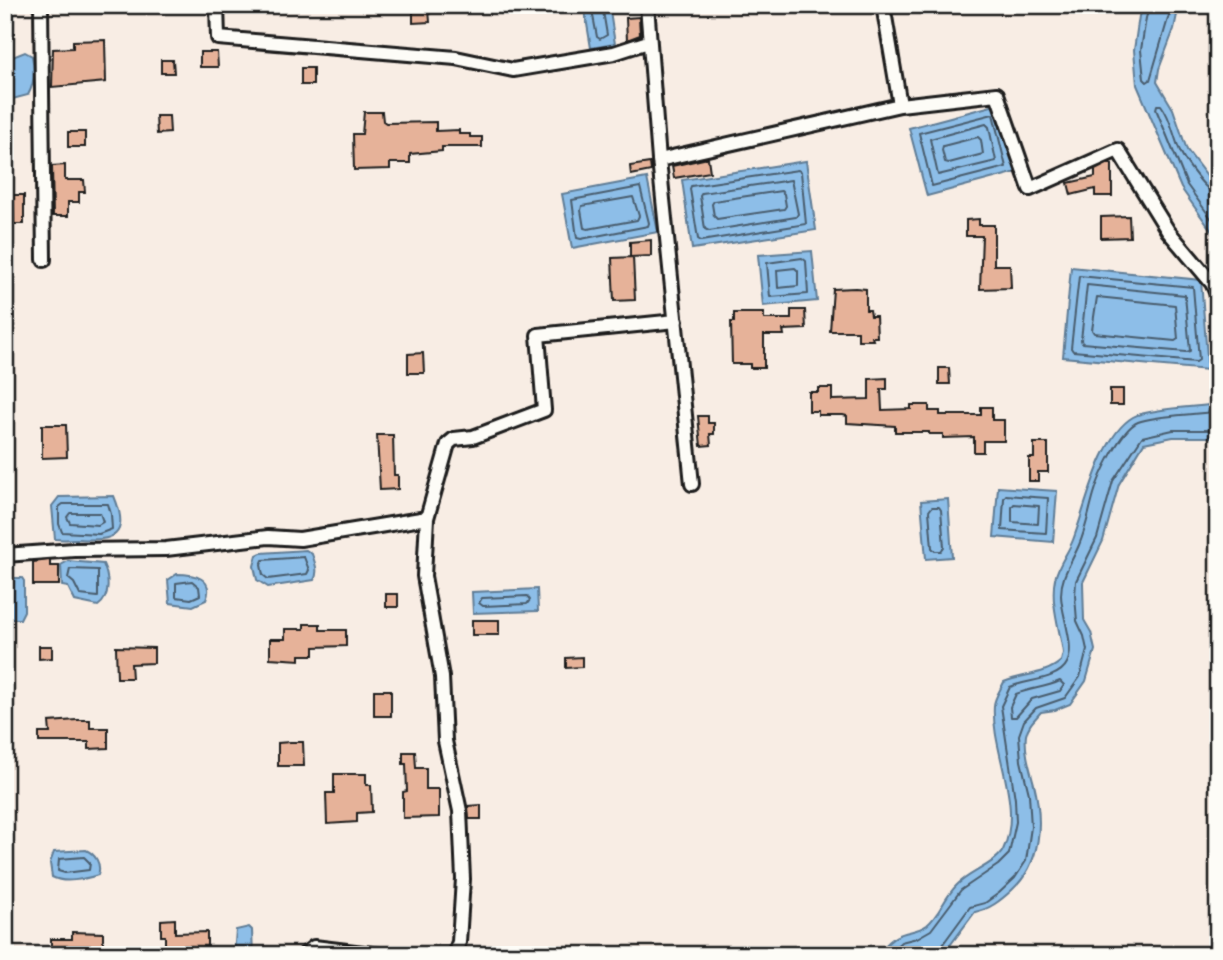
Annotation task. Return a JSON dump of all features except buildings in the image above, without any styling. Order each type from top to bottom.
[{"type":"street","points":[[41,5],[44,260]]},
{"type":"street","points":[[217,5],[218,38],[456,58],[513,69],[614,53],[648,42]]},
{"type":"street","points":[[647,5],[659,160],[692,484]]},
{"type":"street","points":[[883,5],[900,105]]},
{"type":"street","points":[[659,160],[900,105],[997,94],[1031,189],[1118,150],[1168,231],[1212,283],[1218,296]]},
{"type":"street","points":[[454,955],[458,942],[463,879],[460,811],[445,741],[442,677],[424,576],[427,518],[448,444],[454,439],[473,437],[544,410],[538,335],[676,321]]},
{"type":"street","points":[[5,555],[74,550],[166,549],[268,537],[300,538],[427,518]]},
{"type":"street","points":[[304,955],[314,947],[380,955]]},
{"type":"water","points":[[609,5],[615,44],[591,48],[584,6]]},
{"type":"water","points":[[1144,5],[1179,5],[1157,82],[1173,109],[1187,150],[1218,191],[1218,240],[1181,188],[1137,85],[1134,50],[1139,16]]},
{"type":"water","points":[[25,52],[32,56],[32,86],[28,95],[5,101],[5,60]]},
{"type":"water","points":[[999,104],[1017,172],[927,196],[909,128]]},
{"type":"water","points":[[806,161],[816,230],[692,249],[682,180]]},
{"type":"water","points":[[647,178],[658,232],[572,248],[562,194]]},
{"type":"water","points":[[812,251],[817,301],[763,306],[758,255]]},
{"type":"water","points":[[1071,267],[1201,280],[1208,370],[1063,357]]},
{"type":"water","points":[[1218,404],[1218,437],[1173,437],[1144,443],[1119,484],[1103,541],[1083,582],[1084,620],[1091,632],[1095,650],[1086,681],[1070,704],[1041,712],[1030,725],[1026,735],[1039,827],[1035,854],[1022,879],[1003,898],[990,907],[975,912],[941,955],[877,955],[894,938],[927,925],[956,886],[994,860],[1003,850],[1009,833],[1009,797],[994,723],[994,703],[1004,682],[1041,672],[1061,661],[1063,653],[1056,616],[1055,579],[1073,540],[1096,473],[1112,440],[1121,426],[1140,414]]},
{"type":"water","points":[[998,487],[1057,491],[1053,542],[994,537]]},
{"type":"water","points":[[114,496],[120,520],[115,534],[100,539],[55,539],[52,506],[59,497]]},
{"type":"water","points":[[948,499],[952,557],[926,559],[921,501]]},
{"type":"water","points":[[306,550],[312,554],[315,564],[314,580],[268,587],[257,580],[254,566],[257,555]]},
{"type":"water","points":[[68,561],[103,564],[108,586],[105,597],[98,606],[75,601],[68,587],[62,586],[61,565]]},
{"type":"water","points":[[177,574],[196,576],[205,582],[208,587],[206,600],[193,606],[170,603],[168,580]]},
{"type":"water","points":[[5,578],[22,578],[24,581],[24,611],[20,619],[5,619]]},
{"type":"water","points":[[537,589],[538,611],[473,613],[472,592]]},
{"type":"water","points":[[86,850],[97,860],[98,875],[69,880],[52,877],[50,863],[54,852]]},
{"type":"water","points":[[249,927],[252,930],[253,955],[234,955],[236,930]]}]
